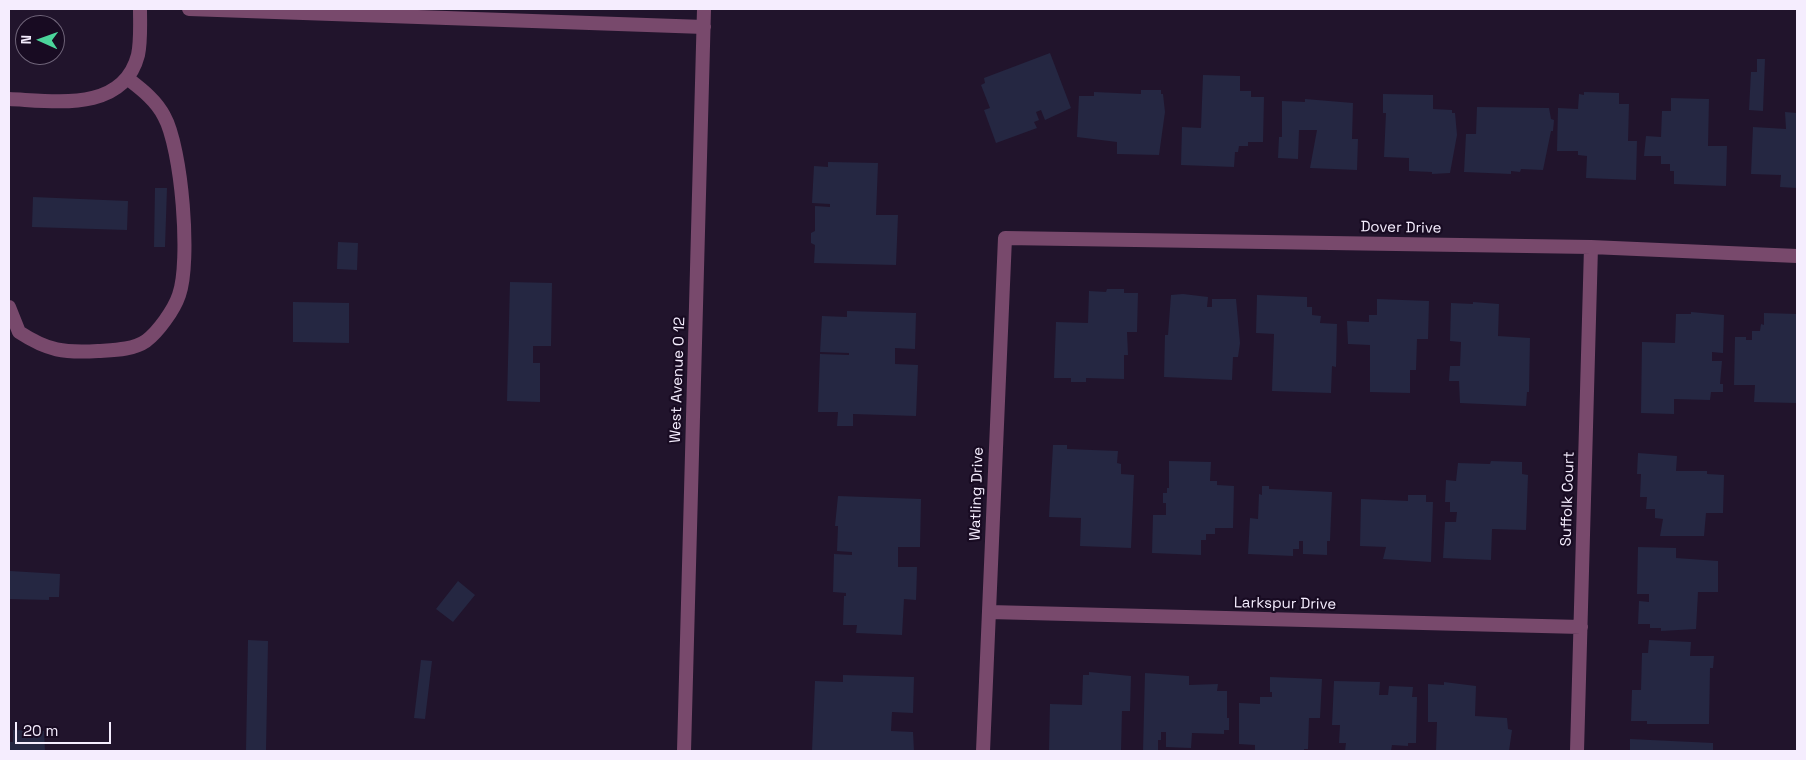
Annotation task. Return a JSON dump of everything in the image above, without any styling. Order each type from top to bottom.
[{"type":"street","points":[[9,99],[66,102],[91,99],[111,92],[127,78],[138,56],[140,9]]},
{"type":"street","points":[[189,9],[704,27]]},
{"type":"street","name":"West Avenue O 12","points":[[684,751],[704,9]]},
{"type":"street","points":[[9,307],[19,332],[34,342],[54,350],[89,351],[122,349],[146,341],[168,316],[179,295],[182,282],[184,222],[180,175],[164,116],[148,95],[127,78]]},
{"type":"street","name":"Dover Drive","points":[[1005,238],[1591,248],[1797,256]]},
{"type":"street","name":"Watling Drive","points":[[983,751],[1005,238]]},
{"type":"street","name":"Suffolk Court","points":[[1576,751],[1591,248]]},
{"type":"street","name":"Larkspur Drive","points":[[988,612],[1581,628]]},
{"type":"building","points":[[1050,53],[1071,108],[1045,120],[1041,110],[1036,112],[1039,120],[1034,122],[1037,128],[996,143],[984,110],[990,108],[981,85],[985,83],[984,78]]},
{"type":"building","points":[[1757,59],[1765,59],[1763,111],[1749,110],[1751,72],[1757,72]]},
{"type":"building","points":[[1203,75],[1240,76],[1240,91],[1251,91],[1251,97],[1264,97],[1263,142],[1248,142],[1248,146],[1239,146],[1238,152],[1235,152],[1234,167],[1181,165],[1182,127],[1201,128]]},
{"type":"building","points":[[1141,90],[1161,90],[1161,94],[1163,94],[1165,112],[1159,155],[1117,154],[1117,142],[1077,137],[1079,96],[1094,96],[1094,92],[1141,94]]},
{"type":"building","points":[[1584,92],[1619,93],[1619,104],[1629,104],[1628,141],[1637,141],[1636,180],[1586,178],[1587,156],[1578,155],[1578,151],[1557,151],[1558,108],[1578,109],[1579,94],[1584,95]]},
{"type":"building","points":[[1383,94],[1433,95],[1433,109],[1452,110],[1452,113],[1455,113],[1457,135],[1450,173],[1432,174],[1432,172],[1409,171],[1409,158],[1384,157],[1386,113],[1383,113]]},
{"type":"building","points":[[1671,98],[1709,99],[1708,146],[1727,146],[1726,186],[1674,184],[1674,171],[1670,171],[1670,164],[1661,164],[1661,156],[1644,156],[1646,136],[1661,137],[1662,111],[1671,111]]},
{"type":"building","points":[[1305,99],[1353,103],[1352,139],[1358,139],[1357,170],[1310,168],[1317,130],[1299,130],[1298,159],[1278,158],[1279,137],[1282,137],[1282,101],[1305,102]]},
{"type":"building","points":[[1477,107],[1549,108],[1551,119],[1554,120],[1553,131],[1551,131],[1543,170],[1521,169],[1520,172],[1511,171],[1511,174],[1464,172],[1466,134],[1476,134]]},
{"type":"building","points":[[1785,112],[1797,113],[1797,188],[1780,187],[1781,175],[1751,174],[1753,127],[1786,129]]},
{"type":"building","points":[[828,162],[878,163],[876,215],[898,215],[896,265],[814,263],[815,245],[811,243],[811,233],[815,231],[815,206],[830,207],[830,204],[812,203],[814,166],[828,167]]},
{"type":"building","points":[[155,188],[167,188],[165,247],[154,247]]},
{"type":"building","points":[[33,197],[128,201],[127,230],[32,227]]},
{"type":"building","points":[[338,242],[358,243],[357,270],[337,269]]},
{"type":"building","points":[[510,282],[552,283],[551,346],[533,346],[533,363],[540,363],[540,402],[507,401]]},
{"type":"building","points":[[1107,289],[1124,289],[1124,293],[1138,293],[1137,332],[1127,332],[1128,355],[1124,355],[1124,379],[1086,378],[1086,382],[1071,382],[1071,378],[1054,378],[1056,322],[1088,323],[1089,291],[1106,292]]},
{"type":"building","points":[[1183,294],[1208,297],[1207,307],[1212,307],[1212,299],[1236,299],[1240,343],[1238,357],[1233,357],[1232,380],[1164,377],[1165,335],[1168,335],[1171,295]]},
{"type":"building","points":[[1257,295],[1307,297],[1307,307],[1312,307],[1312,315],[1321,316],[1320,323],[1337,324],[1336,367],[1332,366],[1331,393],[1272,391],[1274,334],[1256,333]]},
{"type":"building","points":[[1377,299],[1429,301],[1428,339],[1417,339],[1416,370],[1410,370],[1410,393],[1370,392],[1370,345],[1348,344],[1347,321],[1369,322],[1369,315],[1377,315]]},
{"type":"building","points":[[293,302],[349,303],[349,343],[293,342]]},
{"type":"building","points":[[1473,302],[1499,304],[1498,336],[1530,338],[1529,392],[1527,392],[1526,406],[1460,403],[1459,381],[1449,381],[1450,366],[1460,366],[1461,342],[1450,341],[1451,303],[1473,304]]},
{"type":"building","points":[[847,311],[916,313],[915,349],[895,348],[895,364],[918,365],[916,416],[853,414],[853,426],[837,426],[838,412],[818,412],[820,354],[849,355],[849,353],[820,352],[822,316],[847,317]]},
{"type":"building","points":[[1691,312],[1724,315],[1723,353],[1712,352],[1712,361],[1722,361],[1720,384],[1723,384],[1723,392],[1711,392],[1710,400],[1674,399],[1674,414],[1641,413],[1642,342],[1675,343],[1676,314],[1691,314]]},
{"type":"building","points":[[1764,313],[1797,314],[1796,403],[1754,402],[1755,385],[1734,385],[1735,337],[1746,337],[1746,340],[1752,340],[1752,331],[1760,331],[1761,324],[1764,325]]},
{"type":"building","points":[[1053,445],[1067,445],[1067,449],[1118,451],[1117,463],[1121,464],[1121,474],[1134,475],[1131,548],[1080,546],[1081,518],[1049,517]]},
{"type":"building","points":[[1638,453],[1677,456],[1676,471],[1707,471],[1707,474],[1724,475],[1723,513],[1706,513],[1704,536],[1660,536],[1663,519],[1655,518],[1655,509],[1646,509],[1647,497],[1640,497],[1641,474],[1637,474]]},
{"type":"building","points":[[1169,461],[1211,462],[1210,481],[1217,481],[1217,485],[1234,486],[1233,528],[1215,528],[1215,534],[1206,534],[1206,540],[1201,540],[1201,555],[1152,553],[1153,515],[1166,515],[1166,503],[1163,503],[1163,493],[1167,493],[1167,488],[1169,488]]},
{"type":"building","points":[[1491,461],[1522,462],[1522,474],[1528,475],[1526,530],[1492,529],[1491,560],[1443,558],[1445,522],[1456,522],[1457,512],[1450,512],[1450,502],[1445,502],[1446,480],[1456,481],[1458,463],[1490,464]]},
{"type":"building","points":[[1262,486],[1269,486],[1269,489],[1332,492],[1330,541],[1327,541],[1327,555],[1303,554],[1303,541],[1299,541],[1299,549],[1293,549],[1293,556],[1248,554],[1250,518],[1258,519],[1259,494],[1262,495]]},
{"type":"building","points":[[1408,495],[1426,495],[1426,502],[1433,502],[1431,562],[1383,559],[1386,547],[1360,546],[1361,499],[1408,501]]},
{"type":"building","points":[[838,496],[921,499],[920,547],[898,547],[898,567],[917,567],[916,600],[904,599],[902,635],[856,633],[857,625],[843,625],[844,596],[846,596],[846,593],[833,592],[834,554],[852,555],[852,552],[837,551],[838,526],[835,526]]},
{"type":"building","points":[[1638,547],[1676,548],[1676,558],[1718,561],[1718,592],[1698,592],[1696,629],[1661,631],[1661,628],[1650,628],[1650,624],[1638,624],[1639,601],[1649,602],[1649,594],[1637,594]]},
{"type":"building","points":[[10,571],[60,574],[59,597],[49,597],[49,600],[9,599]]},
{"type":"building","points":[[458,581],[475,595],[453,622],[436,609]]},
{"type":"building","points":[[248,640],[268,641],[266,751],[246,751]]},
{"type":"building","points":[[1649,640],[1691,642],[1690,656],[1714,656],[1713,668],[1710,668],[1709,724],[1647,724],[1647,721],[1631,721],[1632,690],[1641,690],[1642,653],[1648,653]]},
{"type":"building","points":[[421,660],[432,661],[425,719],[414,718]]},
{"type":"building","points":[[1089,672],[1131,676],[1130,711],[1122,711],[1121,751],[1049,751],[1050,704],[1082,705],[1083,675],[1089,675]]},
{"type":"building","points":[[1145,673],[1189,676],[1189,685],[1218,684],[1217,691],[1227,691],[1229,730],[1224,730],[1224,734],[1192,733],[1191,748],[1166,747],[1166,732],[1161,732],[1161,740],[1158,740],[1158,751],[1143,751]]},
{"type":"building","points":[[843,675],[914,677],[913,713],[892,712],[891,731],[913,732],[914,751],[812,751],[815,681],[843,682]]},
{"type":"building","points":[[1270,677],[1322,679],[1320,718],[1309,718],[1308,749],[1304,749],[1304,751],[1255,751],[1255,745],[1239,744],[1239,703],[1260,704],[1260,697],[1272,697]]},
{"type":"building","points":[[1334,681],[1380,682],[1379,695],[1388,695],[1389,686],[1413,687],[1412,697],[1417,697],[1416,743],[1408,743],[1408,746],[1392,745],[1391,751],[1345,751],[1346,743],[1339,743],[1340,725],[1332,725]]},
{"type":"building","points":[[1444,682],[1476,686],[1475,716],[1507,718],[1508,729],[1512,730],[1509,751],[1436,751],[1437,722],[1428,722],[1428,684],[1444,685]]},
{"type":"building","points":[[13,730],[44,731],[45,751],[9,751],[9,742],[13,742]]},
{"type":"building","points":[[1630,739],[1713,743],[1713,751],[1630,751]]}]
